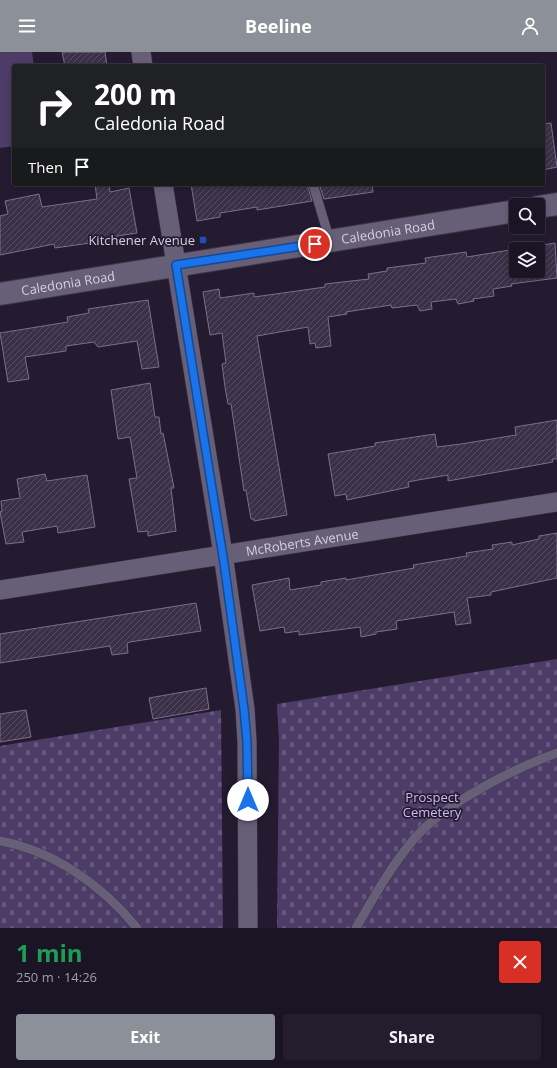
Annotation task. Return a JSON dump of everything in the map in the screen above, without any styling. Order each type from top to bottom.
[{"type":"street","points":[[141,52],[143,64]]},
{"type":"street","points":[[163,186],[222,554],[247,742],[248,928]]},
{"type":"street","points":[[545,206],[557,204]]},
{"type":"street","name":"Caledonia Road","points":[[0,294],[509,212]]},
{"type":"street","name":"McRoberts Avenue","points":[[0,590],[557,502]]},
{"type":"lane","points":[[315,188],[330,242]]},
{"type":"lane","points":[[356,928],[390,870],[415,838],[427,826],[456,805],[510,773],[557,753]]},
{"type":"lane","points":[[0,841],[28,848],[48,856],[72,871],[116,905],[137,928]]},
{"type":"green space","points":[[0,52],[32,52],[34,64],[12,64],[12,146],[0,148]]},
{"type":"green space","name":"Prospect Cemetery","points":[[557,659],[557,928],[277,928],[279,741],[277,704]]},
{"type":"green space","points":[[221,710],[223,928],[0,928],[0,746]]},
{"type":"building","points":[[62,52],[105,52],[107,64],[65,64]]},
{"type":"building","points":[[551,123],[557,167],[545,170],[545,124]]},
{"type":"building","points":[[95,186],[109,186],[110,192],[129,188],[137,233],[117,236],[118,242],[104,244],[104,241],[55,248],[54,244],[0,255],[0,216],[8,214],[5,201],[39,194],[42,207],[97,199]]},
{"type":"building","points":[[191,186],[308,186],[312,201],[257,210],[257,207],[220,213],[220,217],[197,221]]},
{"type":"building","points":[[320,186],[372,186],[373,192],[324,199]]},
{"type":"building","points":[[555,243],[557,278],[511,284],[512,286],[493,289],[494,296],[473,299],[474,301],[458,304],[456,299],[431,302],[432,309],[420,311],[417,305],[392,308],[391,305],[346,312],[347,314],[328,317],[331,346],[316,348],[315,343],[310,344],[308,327],[257,336],[287,515],[254,521],[254,519],[251,519],[246,490],[244,491],[231,404],[228,404],[225,387],[222,364],[226,363],[222,333],[210,335],[203,292],[219,289],[220,298],[254,293],[254,297],[325,287],[325,284],[369,279],[368,274],[387,271],[387,268],[426,263],[425,258],[466,252],[467,257],[509,250],[509,278],[545,278],[545,245]]},
{"type":"building","points":[[148,300],[159,367],[142,369],[137,341],[98,347],[94,342],[66,346],[66,351],[25,357],[29,379],[8,382],[0,333],[68,322],[67,317],[89,313],[88,309]]},
{"type":"building","points":[[150,383],[155,417],[159,417],[161,434],[163,433],[174,488],[171,488],[176,531],[148,536],[148,531],[138,532],[129,479],[137,478],[130,437],[118,439],[111,390]]},
{"type":"building","points":[[557,420],[557,459],[552,459],[553,462],[448,481],[448,475],[418,480],[408,482],[409,487],[347,500],[346,494],[335,496],[328,454],[375,446],[375,443],[435,434],[437,447],[461,444],[516,435],[515,427]]},
{"type":"building","points":[[45,474],[47,481],[87,475],[95,527],[58,533],[57,526],[22,532],[24,542],[6,544],[0,512],[2,511],[1,501],[20,498],[17,479]]},
{"type":"building","points":[[557,533],[557,578],[491,592],[491,595],[467,598],[471,623],[456,625],[454,612],[396,621],[397,629],[376,632],[376,634],[361,637],[360,627],[299,635],[299,631],[285,633],[284,627],[260,631],[252,585],[289,578],[290,590],[321,585],[321,582],[346,578],[346,580],[414,568],[413,565],[467,556],[466,553],[493,549],[492,545],[512,542],[512,545],[539,539],[539,536]]},
{"type":"building","points":[[196,603],[201,631],[130,642],[127,643],[128,653],[112,655],[110,646],[0,663],[0,634]]},
{"type":"building","points":[[206,688],[209,709],[153,719],[149,698]]},
{"type":"building","points":[[26,710],[31,737],[0,742],[0,714]]},
{"type":"place","name":"Kitchener Avenue","points":[[203,240]]},
{"type":"route","points":[[248,800],[247,742],[244,709],[224,563],[176,265],[315,244]]}]
